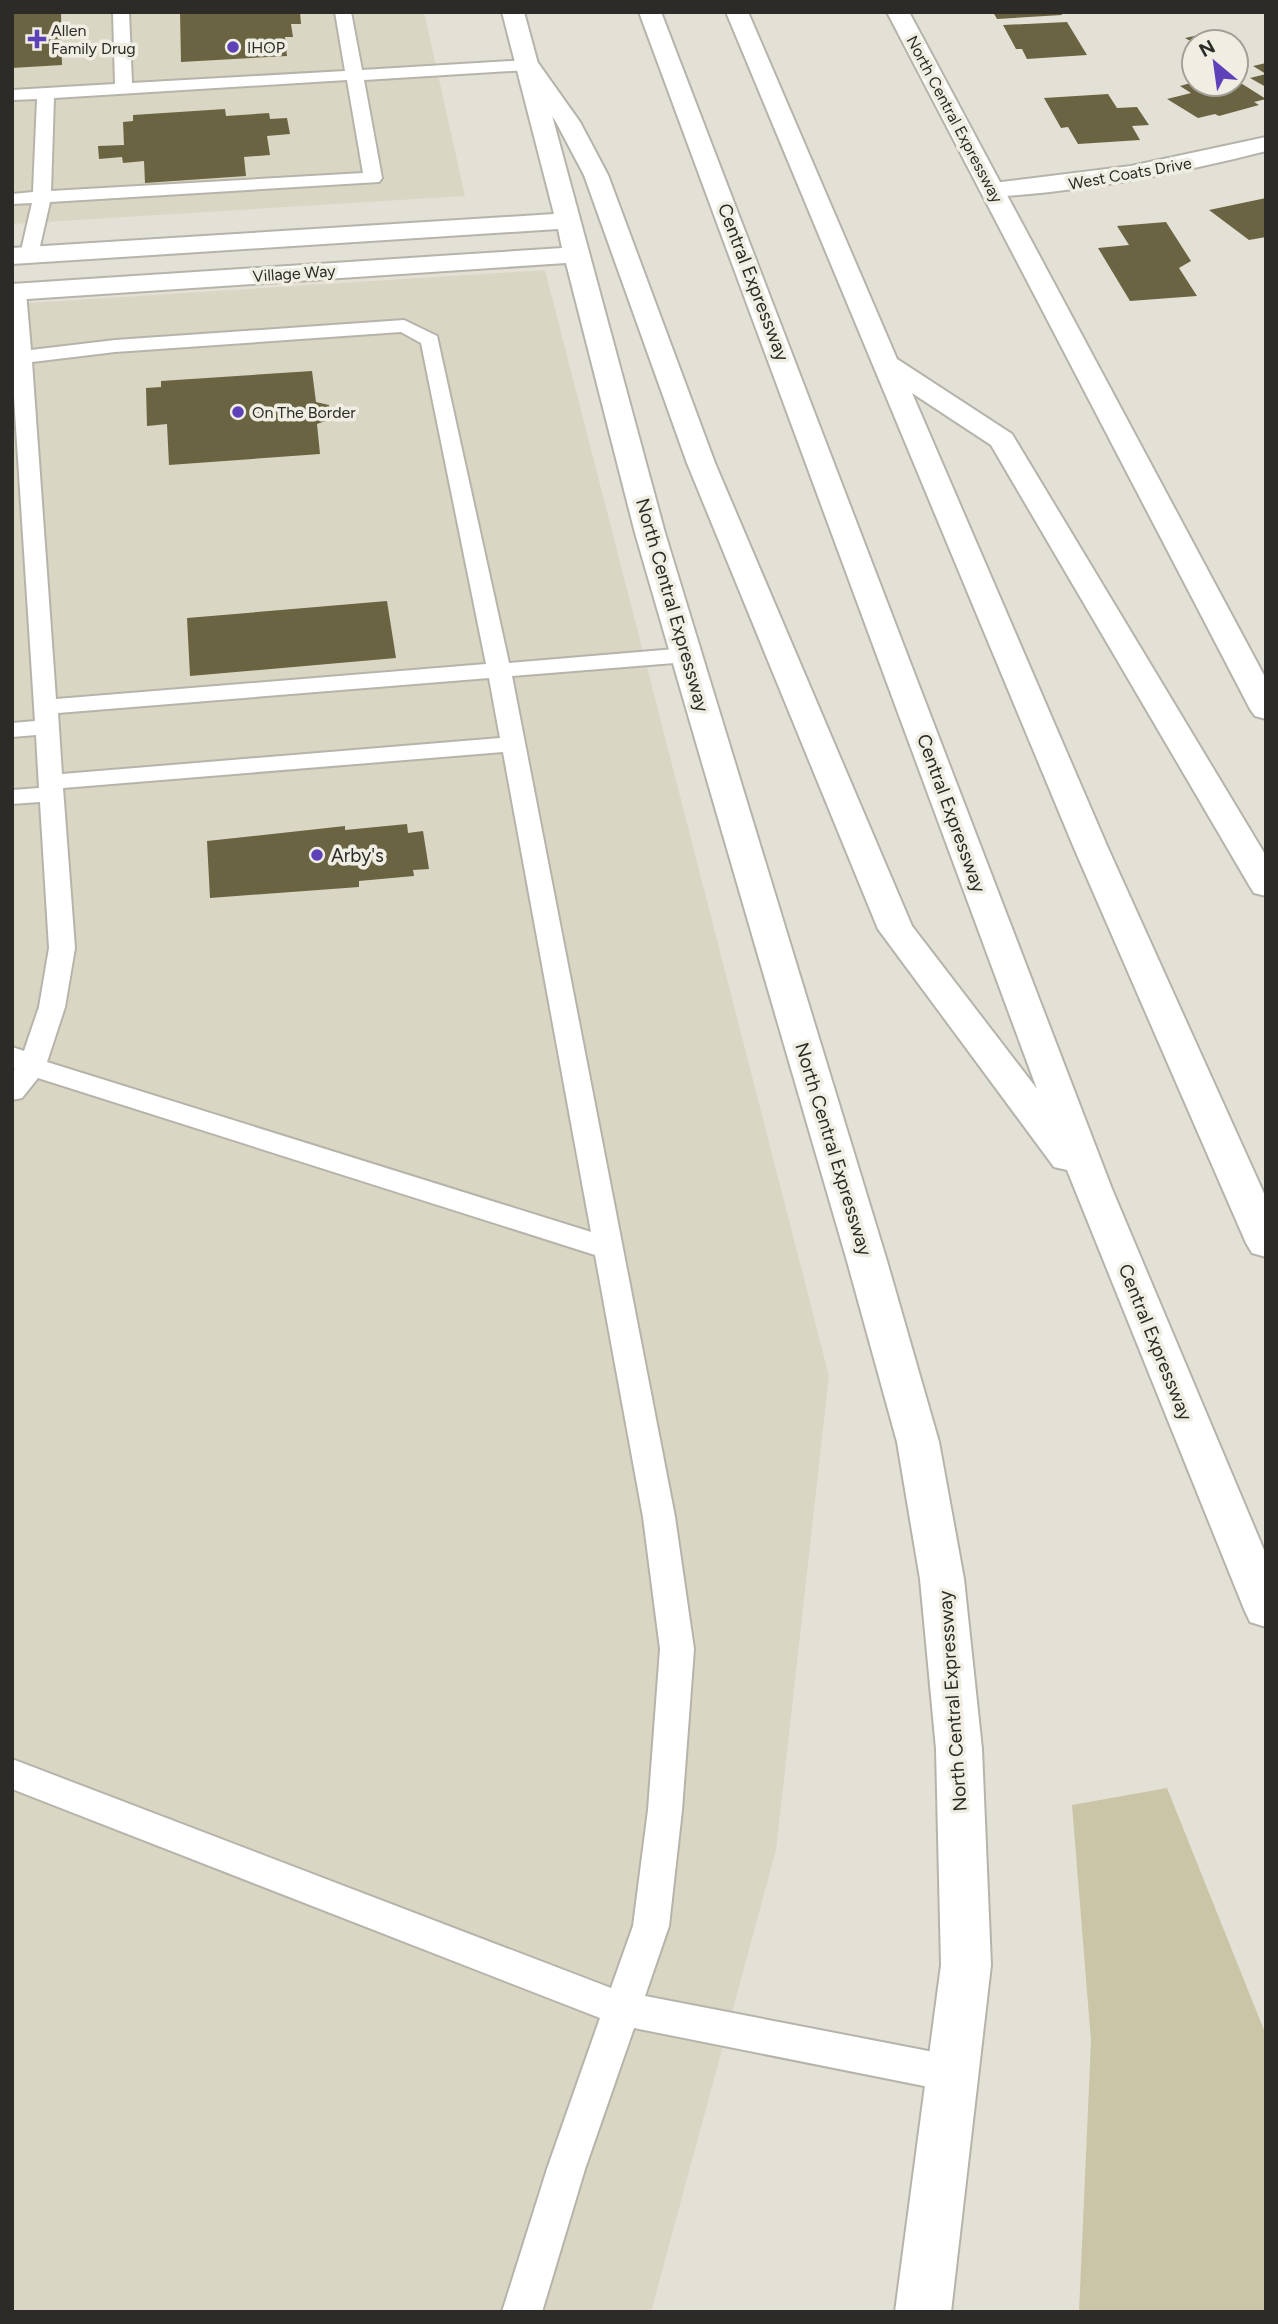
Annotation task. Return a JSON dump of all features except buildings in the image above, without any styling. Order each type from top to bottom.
[{"type":"main road","name":"North Central Expressway","points":[[513,12],[650,533],[867,1261],[918,1442],[942,1579],[959,1749],[966,1965],[923,2312]]},
{"type":"main road","name":"Central Expressway","points":[[650,12],[792,383],[1093,1189],[1266,1609]]},
{"type":"main road","points":[[737,12],[1097,859],[1266,1244]]},
{"type":"main road","name":"North Central Expressway","points":[[898,12],[1266,709]]},
{"type":"main road","points":[[528,65],[568,122],[596,175],[701,463],[896,929],[1093,1189]]},
{"type":"main road","name":"West Coats Drive","points":[[993,190],[1088,181],[1182,165],[1266,144]]},
{"type":"main road","name":"Village Way","points":[[21,256],[567,221]]},
{"type":"main road","name":"Village Way","points":[[15,292],[577,255]]},
{"type":"main road","points":[[887,364],[1002,440],[1266,885]]},
{"type":"lane","points":[[121,12],[124,89]]},
{"type":"lane","points":[[12,199],[373,178],[343,12]]},
{"type":"lane","points":[[12,95],[528,65]]},
{"type":"lane","points":[[21,256],[42,197],[46,93]]},
{"type":"lane","points":[[12,1091],[22,1062],[52,1007],[62,948],[15,292]]},
{"type":"lane","points":[[18,347],[115,346],[404,326],[430,340],[499,670],[659,1517],[677,1649],[665,1810],[651,1926],[566,2169],[522,2312]]},
{"type":"lane","points":[[12,730],[46,717],[499,670],[687,655]]},
{"type":"lane","points":[[12,797],[51,788],[513,744]]},
{"type":"lane","points":[[22,1062],[607,1248]]},
{"type":"lane","points":[[12,1774],[622,2009],[954,2074]]},
{"type":"shaded area","points":[[12,12],[424,12],[465,196],[12,224]]},
{"type":"shaded area","points":[[545,270],[829,1376],[776,1850],[651,2312],[12,2312],[12,304]]},
{"type":"shaded area","points":[[1167,1788],[1266,2035],[1266,2312],[1079,2312],[1091,2041],[1072,1805]]},
{"type":"place","name":"Allen Family Drug","points":[[37,39]]},
{"type":"place","name":"IHOP","points":[[233,47]]},
{"type":"place","name":"On The Border","points":[[238,412]]},
{"type":"place","name":"Arby's","points":[[317,855]]}]
